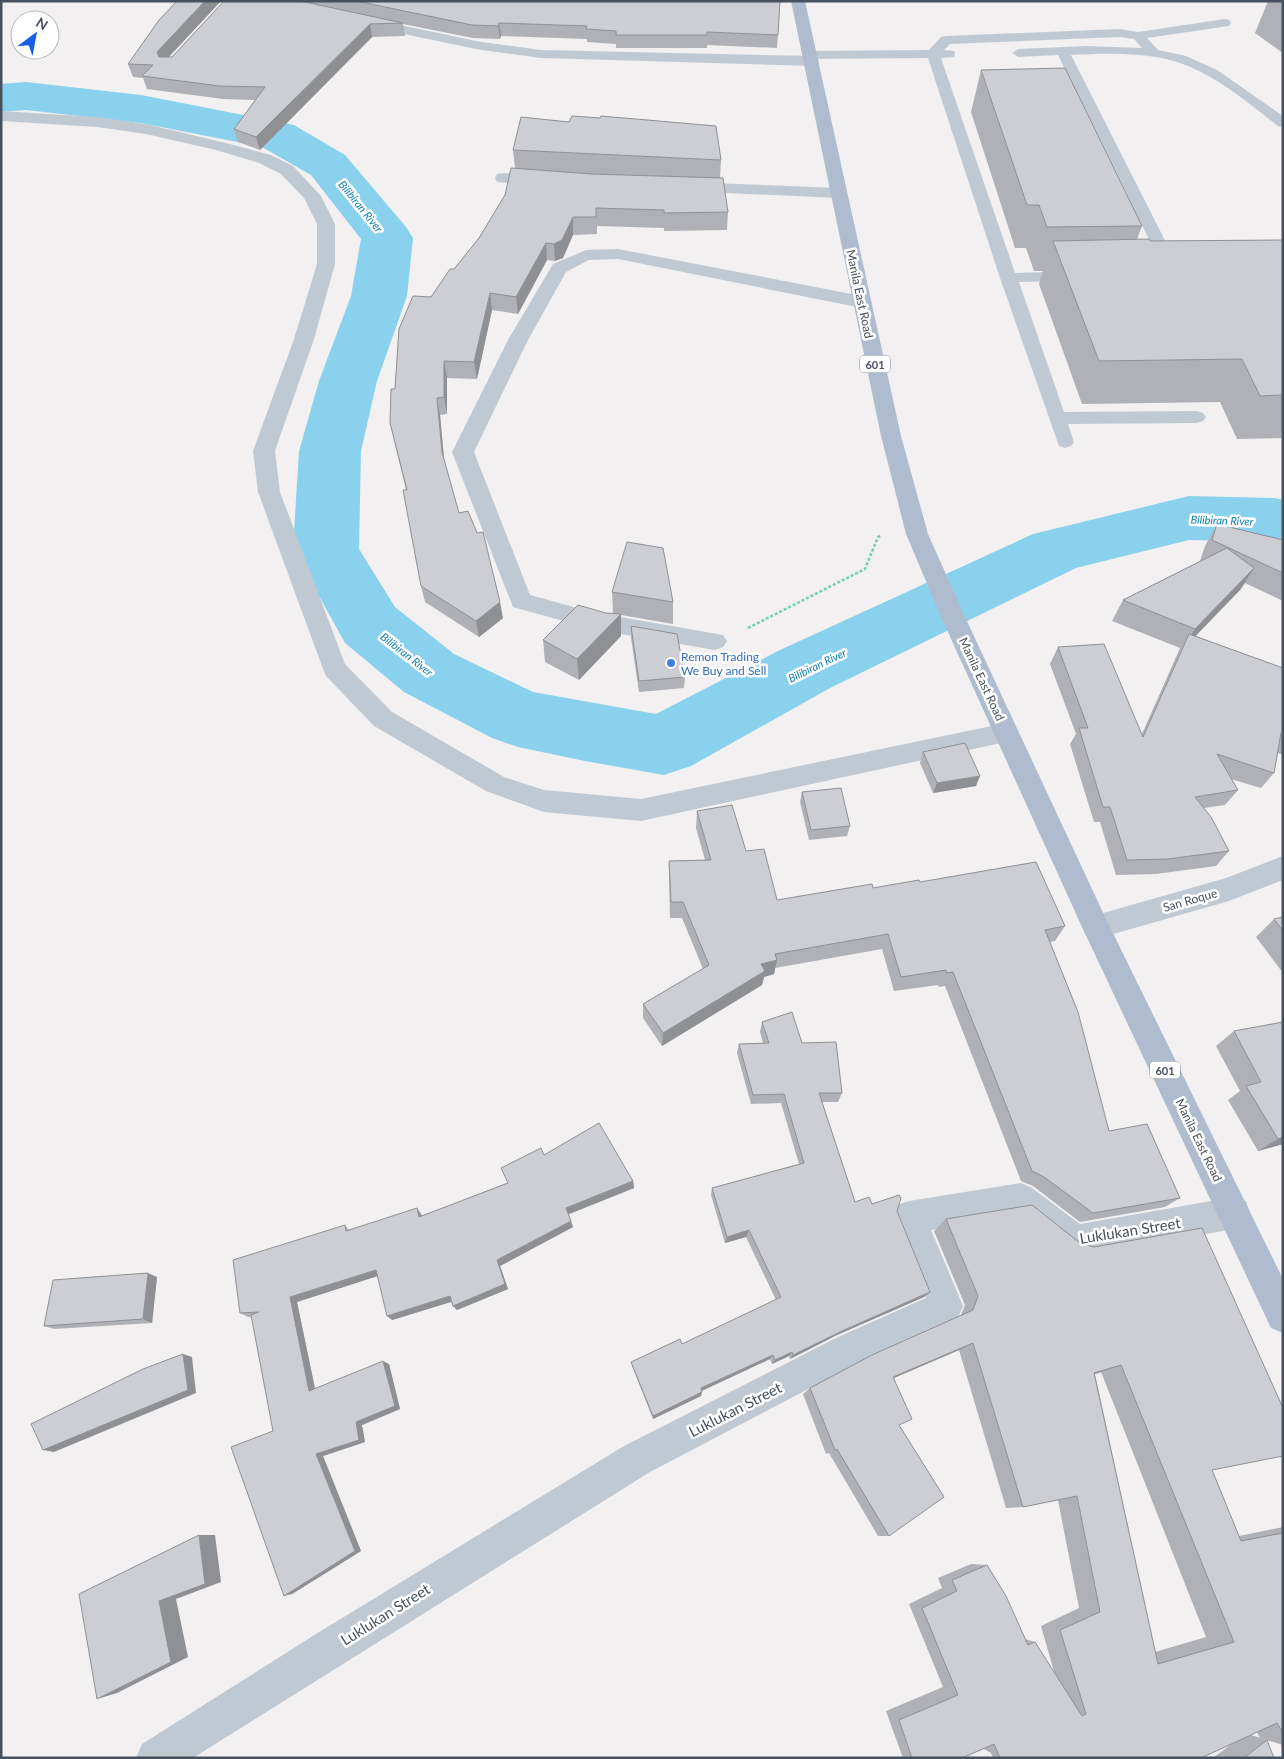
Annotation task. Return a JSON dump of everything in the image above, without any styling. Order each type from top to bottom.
[{"type":"main road","name":"Manila East Road","points":[[798,1],[891,436],[916,531],[954,619],[1096,928],[1280,1305]]},
{"type":"street","points":[[300,1],[299,4],[302,8],[312,11],[481,46],[541,54],[811,58]]},
{"type":"street","points":[[1,116],[97,122],[146,129],[220,146],[265,159],[287,170],[312,196],[326,224],[326,264],[304,339],[264,451],[269,492],[335,669],[383,719],[495,784],[544,801],[641,810],[1002,723]]},
{"type":"street","points":[[503,178],[566,182]]},
{"type":"street","points":[[673,186],[838,192]]},
{"type":"street","points":[[715,641],[667,634],[547,610],[522,601],[463,452],[523,331],[559,268],[586,255],[618,254],[862,302]]},
{"type":"street","name":"San Roque","points":[[1096,928],[1229,889],[1283,868]]},
{"type":"street","name":"Luklukan Street","points":[[156,1758],[338,1642],[637,1459],[850,1349],[946,1306],[909,1217],[1022,1199],[1076,1241],[1234,1212]]},
{"type":"lane","points":[[932,54],[946,40],[1120,33],[1138,36],[1225,23]]},
{"type":"lane","points":[[1138,36],[1152,51]]},
{"type":"lane","points":[[1007,53],[1152,51],[1200,66],[1225,80],[1283,124]]},
{"type":"lane","points":[[1064,52],[1179,273],[1154,274]]},
{"type":"lane","points":[[932,54],[1065,442]]},
{"type":"lane","points":[[811,58],[961,54]]},
{"type":"lane","points":[[1008,278],[1086,276]]},
{"type":"lane","points":[[1058,418],[1197,417]]},
{"type":"path","points":[[715,641],[744,630],[865,569],[878,537],[916,531]]},
{"type":"building","points":[[177,1],[205,1],[157,52],[159,57],[172,57],[224,1],[300,1],[403,23],[370,24],[256,137],[234,129],[265,87],[220,86],[142,76],[153,65],[128,64],[159,20]]},
{"type":"building","points":[[356,1],[780,1],[778,35],[707,32],[707,35],[616,35],[616,31],[586,29],[587,26],[499,23],[498,26],[472,25]]},
{"type":"building","points":[[1065,68],[1142,226],[1047,227],[1039,205],[1027,205],[981,70]]},
{"type":"building","points":[[572,116],[600,118],[601,116],[716,126],[721,160],[513,150],[521,117],[569,122]]},
{"type":"building","points":[[511,168],[592,174],[723,178],[728,212],[664,213],[664,210],[596,208],[596,217],[573,217],[562,240],[554,244],[546,243],[516,297],[490,293],[474,362],[444,361],[444,397],[437,398],[442,452],[459,513],[468,511],[477,533],[483,532],[500,602],[476,621],[421,586],[403,490],[407,490],[390,423],[391,389],[395,389],[399,329],[413,296],[431,297],[450,269],[454,269],[479,238],[505,195]]},
{"type":"building","points":[[1149,239],[1150,241],[1283,240],[1283,395],[1260,396],[1242,359],[1099,361],[1053,241]]},
{"type":"building","points":[[1217,524],[1283,540],[1283,573],[1212,540]]},
{"type":"building","points":[[627,542],[663,548],[673,602],[612,592]]},
{"type":"building","points":[[1227,548],[1254,568],[1195,629],[1123,600]]},
{"type":"building","points":[[578,605],[606,613],[621,614],[577,659],[543,640]]},
{"type":"building","points":[[631,626],[677,634],[685,677],[639,681]]},
{"type":"building","points":[[1189,634],[1283,668],[1283,733],[1281,733],[1274,773],[1217,754],[1238,790],[1195,797],[1211,817],[1229,851],[1168,859],[1127,860],[1110,807],[1103,807],[1079,728],[1088,728],[1058,647],[1104,644],[1143,737]]},
{"type":"building","points":[[965,743],[980,776],[937,783],[923,752]]},
{"type":"building","points":[[841,788],[850,826],[811,830],[802,792]]},
{"type":"building","points":[[732,805],[746,851],[764,849],[777,900],[872,884],[873,888],[919,880],[920,882],[1036,862],[1065,926],[1045,930],[1078,1012],[1109,1131],[1147,1124],[1180,1198],[1093,1213],[1044,1177],[1032,1171],[953,972],[947,973],[946,970],[901,977],[888,934],[775,954],[777,960],[761,964],[765,971],[663,1033],[643,1004],[709,965],[683,902],[671,902],[669,861],[711,860],[697,811]]},
{"type":"building","points":[[1283,917],[1283,931],[1274,919]]},
{"type":"building","points":[[792,1012],[802,1043],[836,1042],[842,1093],[819,1093],[855,1202],[869,1197],[872,1204],[899,1195],[901,1198],[897,1211],[930,1292],[793,1355],[792,1352],[775,1360],[773,1355],[701,1388],[702,1392],[653,1416],[631,1362],[680,1339],[682,1344],[781,1297],[749,1230],[727,1237],[712,1188],[804,1163],[784,1094],[753,1095],[739,1044],[769,1043],[762,1022]]},
{"type":"building","points":[[1283,1022],[1283,1137],[1278,1139],[1246,1086],[1261,1082],[1234,1031]]},
{"type":"building","points":[[599,1123],[633,1181],[566,1208],[571,1221],[497,1260],[505,1284],[453,1306],[450,1296],[387,1316],[376,1270],[290,1297],[309,1391],[383,1361],[395,1406],[356,1422],[359,1440],[316,1454],[355,1551],[284,1596],[231,1447],[273,1431],[251,1315],[259,1312],[240,1313],[233,1260],[345,1225],[346,1231],[417,1208],[419,1217],[508,1183],[501,1168],[541,1148],[544,1155]]},
{"type":"building","points":[[1032,1205],[1080,1243],[1094,1247],[1202,1228],[1283,1408],[1283,1456],[1212,1470],[1241,1541],[1283,1533],[1283,1733],[1277,1723],[1201,1758],[1000,1758],[994,1744],[962,1758],[912,1758],[899,1720],[958,1695],[922,1608],[957,1591],[952,1580],[987,1565],[1006,1596],[1028,1645],[1035,1642],[1082,1716],[1086,1714],[1060,1630],[1100,1612],[1077,1496],[1023,1507],[973,1343],[893,1377],[912,1419],[899,1425],[944,1497],[889,1536],[837,1449],[835,1450],[810,1388],[872,1355],[973,1310],[978,1296],[946,1219]],"holes":[[[1121,1365],[1234,1642],[1158,1664],[1094,1373]]]},
{"type":"building","points":[[148,1273],[143,1319],[44,1326],[53,1280]]},
{"type":"building","points":[[183,1354],[188,1390],[43,1450],[31,1424],[143,1369]]},
{"type":"building","points":[[199,1535],[205,1584],[159,1601],[171,1662],[97,1699],[79,1594]]},
{"type":"building","points":[[1267,1740],[1274,1758],[1244,1758]]},
{"type":"waterway","name":"Bilibiran River","points":[[1,98],[26,96],[141,109],[277,135],[328,165],[387,238],[379,296],[348,381],[330,451],[326,549],[370,625],[429,673],[518,718],[585,732],[664,745],[805,669],[1057,550],[1189,518],[1275,520],[1283,523]]},
{"type":"place","name":"Remon Trading We Buy and Sell","points":[[671,663]]}]
